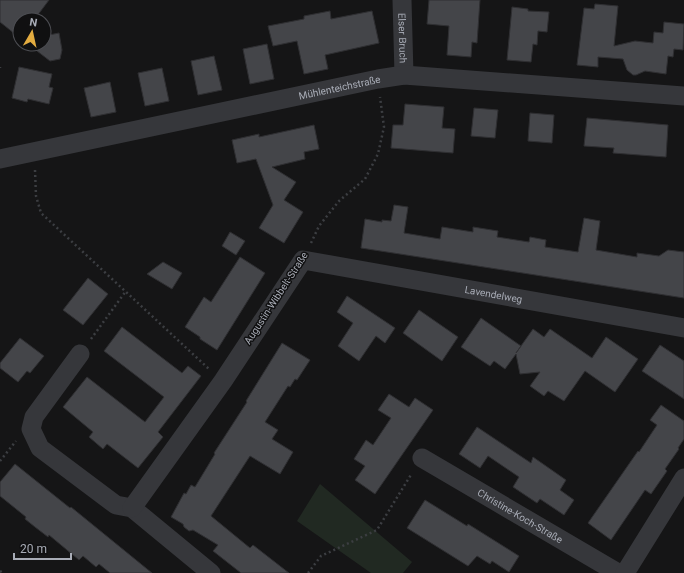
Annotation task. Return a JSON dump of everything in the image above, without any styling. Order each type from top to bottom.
[{"type":"street","name":"Elser Bruch","points":[[402,0],[404,75]]},
{"type":"street","name":"Mühlenteichstraße","points":[[0,159],[378,79],[404,75],[684,96]]},
{"type":"street","name":"Lavendelweg","points":[[303,260],[684,328]]},
{"type":"street","name":"Augustin-Wibbelt-Straße","points":[[132,508],[223,381],[303,260]]},
{"type":"street","points":[[80,354],[34,417],[32,429],[40,448],[116,505],[132,508],[211,573]]},
{"type":"street","name":"Christine-Koch-Straße","points":[[422,458],[618,573]]},
{"type":"street","points":[[625,573],[684,478]]},
{"type":"path","name":"Augustin-Wibbelt-Straße","points":[[303,260],[319,226],[339,201],[364,179],[378,154],[384,127],[378,79]]},
{"type":"path","points":[[35,152],[36,196],[41,213],[223,381]]},
{"type":"path","points":[[80,354],[126,291]]},
{"type":"path","points":[[0,461],[24,431],[32,429]]},
{"type":"path","points":[[308,573],[321,556],[377,530],[422,458]]},
{"type":"path","points":[[0,570],[3,573]]},
{"type":"shaded area","points":[[320,484],[412,562],[403,573],[371,573],[297,521]]},
{"type":"building","points":[[0,0],[49,0],[40,12],[12,12],[12,32],[0,22]]},
{"type":"building","points":[[429,0],[480,0],[477,43],[472,42],[471,57],[447,55],[449,26],[427,24]]},
{"type":"building","points":[[595,4],[618,6],[614,46],[635,41],[653,43],[654,32],[663,33],[664,22],[684,24],[683,50],[674,49],[673,57],[668,56],[666,74],[645,71],[633,75],[627,70],[623,59],[598,57],[598,67],[577,65],[584,8],[594,9]]},
{"type":"building","points":[[512,7],[528,9],[528,11],[549,12],[547,32],[538,31],[537,45],[533,44],[531,62],[507,60]]},
{"type":"building","points":[[330,11],[331,19],[372,11],[379,43],[325,55],[328,69],[304,74],[297,41],[273,46],[268,26],[304,19],[304,16]]},
{"type":"building","points":[[59,33],[62,50],[60,59],[50,61],[38,52],[52,52],[52,34]]},
{"type":"building","points":[[267,44],[274,79],[250,84],[243,49]]},
{"type":"building","points":[[214,56],[222,90],[198,95],[191,61]]},
{"type":"building","points":[[19,67],[52,74],[49,87],[53,88],[49,104],[28,99],[27,102],[12,98]]},
{"type":"building","points":[[162,68],[169,101],[145,106],[138,73]]},
{"type":"building","points":[[110,82],[116,112],[91,117],[84,88]]},
{"type":"building","points":[[405,104],[444,107],[442,128],[455,129],[453,153],[391,148],[393,125],[403,125]]},
{"type":"building","points":[[474,108],[498,110],[495,138],[471,136]]},
{"type":"building","points":[[530,113],[554,115],[552,143],[528,141]]},
{"type":"building","points":[[587,118],[668,125],[666,157],[613,153],[614,148],[584,146]]},
{"type":"building","points":[[314,125],[319,149],[304,152],[305,159],[272,167],[296,182],[284,200],[303,212],[284,243],[259,228],[273,205],[256,159],[237,163],[232,140],[259,134],[259,137]]},
{"type":"building","points":[[394,205],[408,207],[404,233],[440,239],[442,227],[473,232],[473,227],[498,231],[497,237],[529,242],[530,237],[546,240],[545,247],[578,252],[584,218],[600,221],[596,250],[637,257],[637,253],[659,256],[668,250],[684,252],[684,298],[361,248],[365,219],[382,222],[382,220],[391,221]]},
{"type":"building","points":[[230,232],[245,241],[236,255],[222,246]]},
{"type":"building","points":[[240,257],[265,273],[217,350],[185,327],[204,297],[211,302]]},
{"type":"building","points":[[163,262],[182,273],[172,289],[147,274]]},
{"type":"building","points":[[88,278],[108,294],[83,325],[63,310]]},
{"type":"building","points":[[347,296],[395,328],[385,343],[376,336],[359,361],[338,346],[353,323],[337,312]]},
{"type":"building","points":[[419,310],[458,337],[442,361],[403,333]]},
{"type":"building","points":[[481,318],[521,346],[533,329],[544,337],[550,329],[592,358],[606,337],[638,359],[615,392],[585,371],[564,401],[548,391],[544,396],[530,386],[540,372],[520,374],[516,354],[505,369],[494,361],[490,366],[461,347]]},
{"type":"building","points":[[122,327],[182,373],[188,366],[201,376],[158,432],[163,437],[138,468],[107,444],[103,449],[89,437],[93,432],[63,407],[87,377],[145,422],[164,397],[104,351]]},
{"type":"building","points":[[20,338],[44,356],[30,373],[27,371],[18,382],[0,368],[0,363]]},
{"type":"building","points":[[282,343],[310,360],[297,380],[295,379],[290,387],[288,386],[265,422],[278,430],[272,439],[293,452],[280,474],[250,456],[211,516],[250,548],[253,545],[289,573],[241,573],[213,551],[218,545],[193,530],[189,531],[183,524],[171,517],[184,493],[186,494],[191,485],[195,487],[215,454],[214,453],[247,402],[246,401]]},
{"type":"building","points":[[660,345],[684,361],[684,399],[642,371]]},
{"type":"building","points":[[389,394],[409,407],[415,398],[433,410],[375,494],[355,480],[365,466],[354,459],[366,440],[373,445],[391,418],[378,410]]},
{"type":"building","points":[[661,405],[684,421],[684,439],[665,469],[667,471],[651,494],[645,490],[611,540],[588,523],[657,425],[650,420]]},
{"type":"building","points":[[477,427],[531,463],[533,457],[566,480],[560,490],[574,500],[564,515],[540,499],[537,503],[513,487],[519,477],[488,456],[480,468],[459,454]]},
{"type":"building","points":[[15,464],[70,508],[71,507],[152,573],[110,573],[99,564],[96,567],[83,556],[79,560],[49,535],[48,537],[35,527],[25,519],[26,517],[0,496],[0,482]]},
{"type":"building","points":[[425,500],[467,526],[468,524],[519,556],[509,572],[492,561],[490,564],[477,556],[468,566],[407,528]]}]
